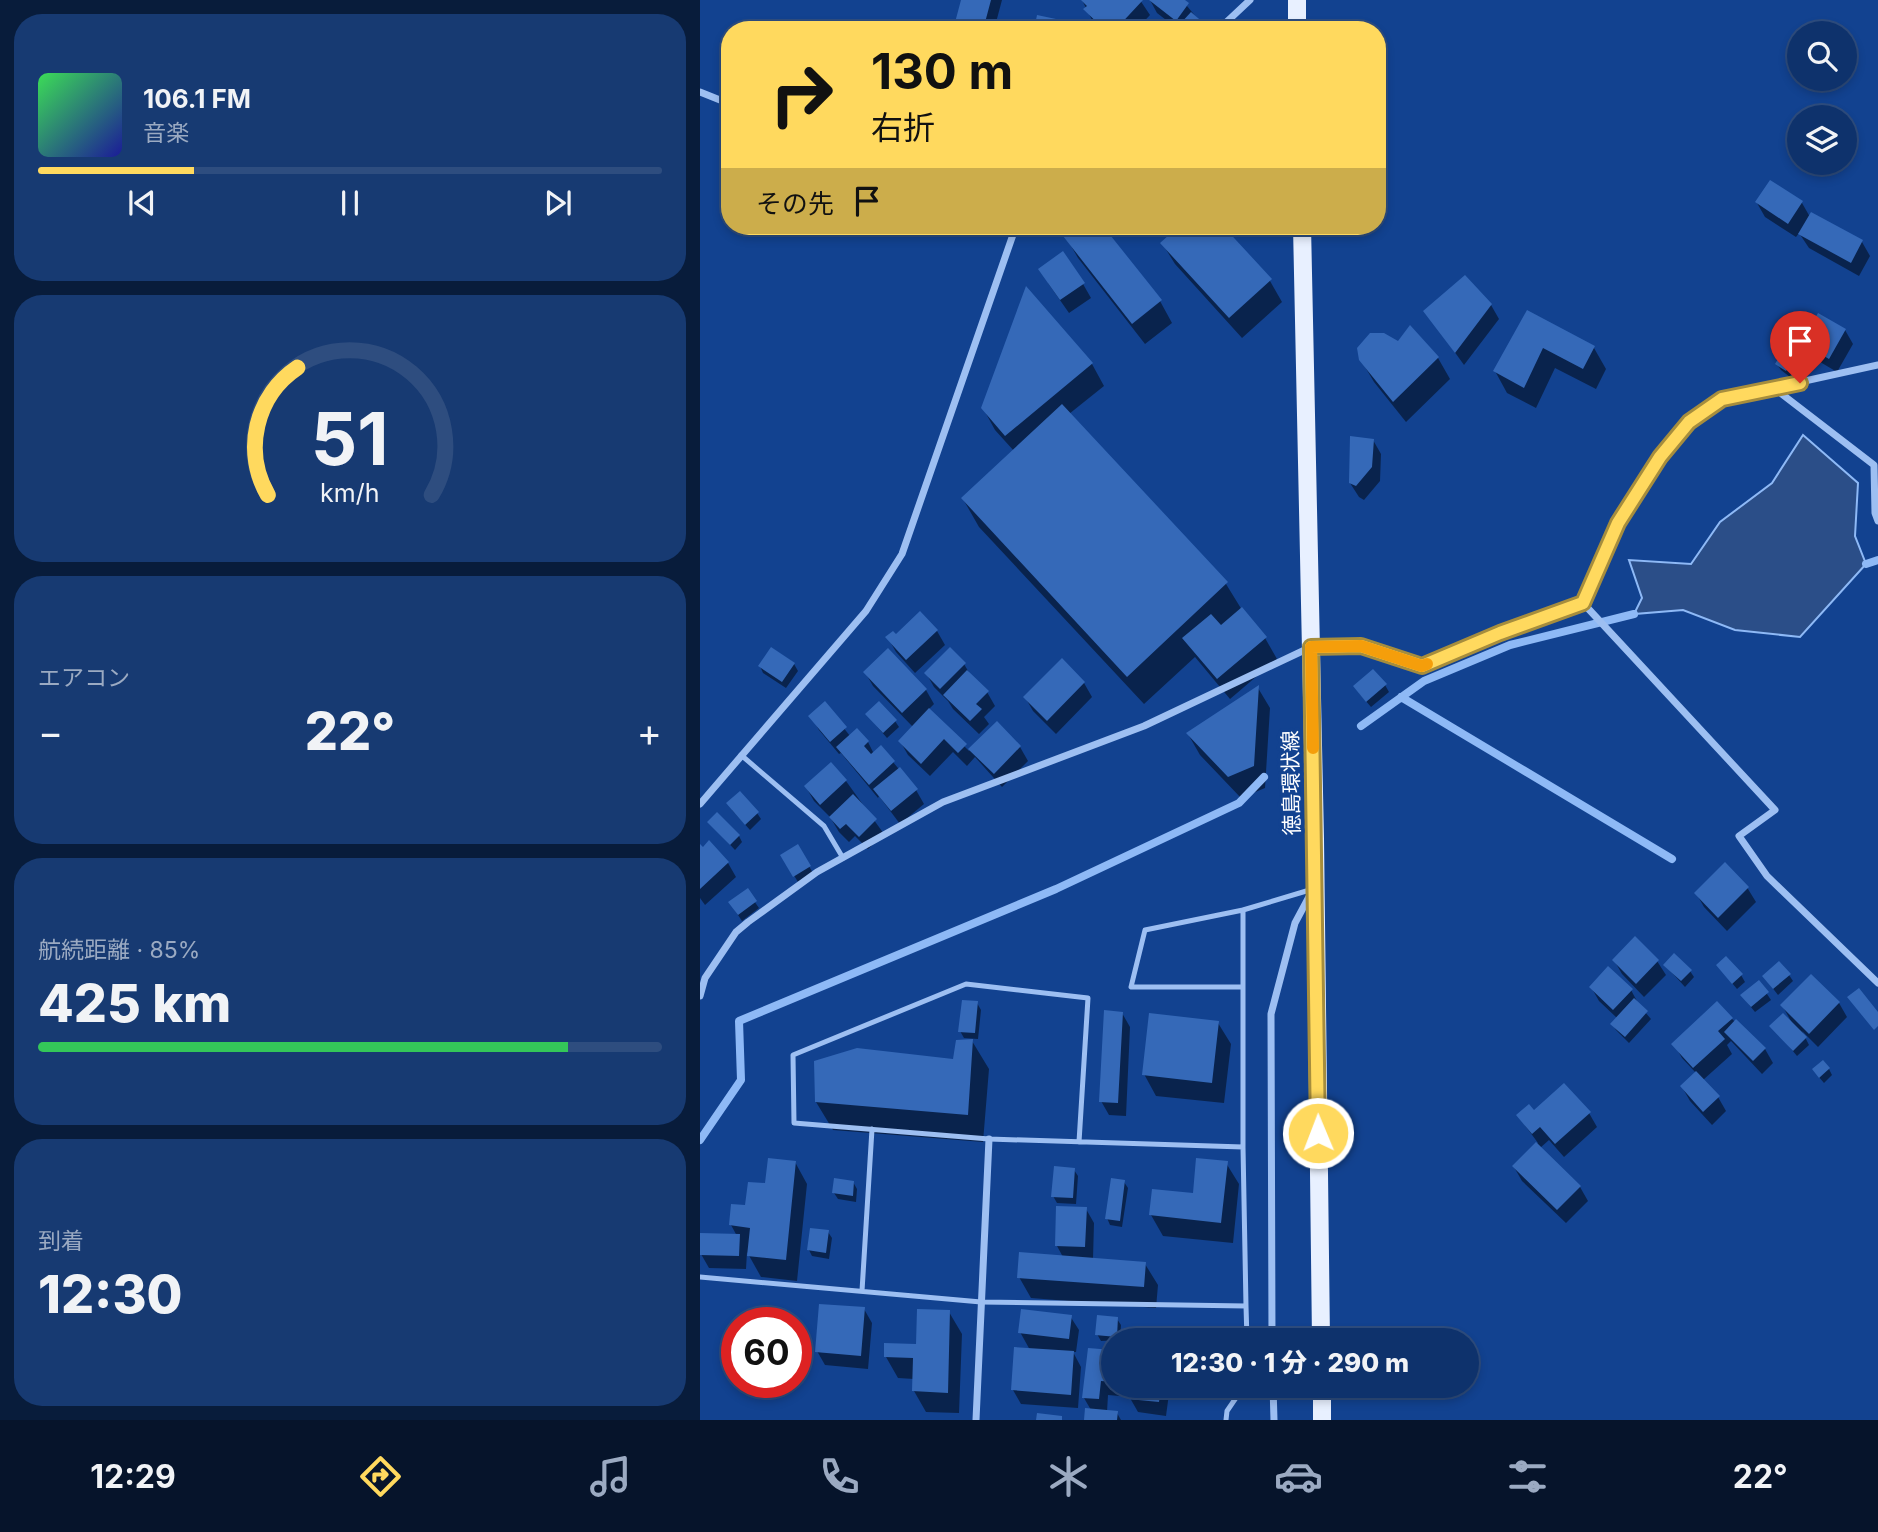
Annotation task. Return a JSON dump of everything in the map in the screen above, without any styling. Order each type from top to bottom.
[{"type":"main road","points":[[1297,0],[1297,21]]},
{"type":"main road","name":"徳島環状線","points":[[1302,235],[1321,1328]]},
{"type":"main road","points":[[1322,1398],[1322,1420]]},
{"type":"street","points":[[1228,21],[1250,0]]},
{"type":"street","points":[[700,92],[721,100]]},
{"type":"street","points":[[700,804],[866,611],[902,554],[1013,235]]},
{"type":"street","points":[[700,996],[705,978],[736,932],[817,872],[943,802],[1144,726],[1311,647],[1361,646],[1422,666],[1500,633],[1583,603],[1618,523],[1660,457],[1689,422],[1722,399],[1878,365]]},
{"type":"street","points":[[1774,388],[1874,465],[1875,513],[1878,521]]},
{"type":"street","points":[[1583,603],[1775,810],[1739,835],[1767,876],[1878,983]]},
{"type":"street","points":[[1272,1328],[1271,1014],[1295,923],[1314,888]]},
{"type":"street","points":[[976,1420],[989,1139]]},
{"type":"street","points":[[1273,1398],[1274,1420]]},
{"type":"lane","points":[[741,755],[824,827],[843,858]]},
{"type":"lane","points":[[1243,987],[1131,988],[1145,930],[1243,910],[1314,888]]},
{"type":"lane","points":[[1243,910],[1243,1147],[1247,1328]]},
{"type":"lane","points":[[1079,1142],[1088,998],[966,984],[793,1055],[794,1123],[989,1139],[1079,1142],[1243,1147]]},
{"type":"lane","points":[[862,1291],[872,1129]]},
{"type":"lane","points":[[700,1277],[981,1302],[1246,1306]]},
{"type":"lane","points":[[1226,1420],[1227,1411],[1236,1398]]},
{"type":"water","points":[[1803,435],[1858,483],[1855,536],[1866,564],[1800,637],[1735,630],[1683,610],[1634,614],[1642,598],[1629,560],[1691,564],[1720,522],[1772,483]]},
{"type":"building","points":[[961,0],[991,0],[985,21],[955,21]]},
{"type":"building","points":[[1081,0],[1143,0],[1123,21],[1096,21],[1083,9],[1087,6]]},
{"type":"building","points":[[1149,0],[1185,0],[1189,3],[1176,21]]},
{"type":"building","points":[[1191,12],[1201,21],[1183,21]]},
{"type":"building","points":[[1037,15],[1066,21],[1036,21]]},
{"type":"building","points":[[1770,180],[1803,201],[1788,224],[1755,202]]},
{"type":"building","points":[[1811,212],[1863,240],[1851,263],[1798,234]]},
{"type":"building","points":[[1110,235],[1162,300],[1132,324],[1063,236]]},
{"type":"building","points":[[1169,235],[1231,235],[1272,279],[1229,318],[1160,243]]},
{"type":"building","points":[[1063,251],[1085,283],[1060,300],[1038,269]]},
{"type":"building","points":[[1465,275],[1492,304],[1455,353],[1423,311]]},
{"type":"building","points":[[1026,286],[1093,363],[1005,436],[981,408]]},
{"type":"building","points":[[1527,310],[1595,346],[1583,369],[1543,348],[1524,388],[1493,371]]},
{"type":"building","points":[[1818,313],[1846,329],[1829,359],[1795,339],[1802,326],[1808,330]]},
{"type":"building","points":[[1410,325],[1439,357],[1393,402],[1359,360],[1357,348],[1370,333],[1384,333],[1398,341]]},
{"type":"building","points":[[1789,341],[1800,348],[1786,371],[1775,364]]},
{"type":"building","points":[[1062,404],[1228,582],[1127,677],[961,498]]},
{"type":"building","points":[[1350,436],[1374,439],[1372,467],[1356,486],[1349,483]]},
{"type":"building","points":[[1242,607],[1267,637],[1217,679],[1182,638],[1211,614],[1221,625]]},
{"type":"building","points":[[920,611],[938,630],[906,660],[885,637],[893,631],[896,634]]},
{"type":"building","points":[[771,647],[795,663],[782,682],[758,666]]},
{"type":"building","points":[[950,647],[966,663],[940,689],[924,673]]},
{"type":"building","points":[[888,648],[927,689],[902,713],[863,672]]},
{"type":"building","points":[[1062,658],[1085,682],[1047,721],[1023,697]]},
{"type":"building","points":[[1373,669],[1387,684],[1366,702],[1353,686]]},
{"type":"building","points":[[967,670],[989,691],[976,704],[982,709],[970,721],[943,695]]},
{"type":"building","points":[[1259,685],[1254,766],[1228,777],[1186,733]]},
{"type":"building","points":[[825,701],[847,727],[830,742],[808,716]]},
{"type":"building","points":[[879,701],[897,720],[883,733],[865,714]]},
{"type":"building","points":[[929,708],[967,744],[958,753],[944,739],[921,764],[898,741]]},
{"type":"building","points":[[997,721],[1021,746],[994,774],[968,749]]},
{"type":"building","points":[[857,728],[869,741],[864,746],[871,754],[881,745],[895,761],[869,785],[836,747]]},
{"type":"building","points":[[831,762],[847,780],[820,805],[804,786]]},
{"type":"building","points":[[900,767],[918,789],[891,811],[873,789]]},
{"type":"building","points":[[740,791],[759,812],[745,825],[726,803]]},
{"type":"building","points":[[853,794],[877,819],[859,837],[846,824],[840,829],[829,817]]},
{"type":"building","points":[[717,812],[740,835],[730,845],[707,822]]},
{"type":"building","points":[[709,840],[729,862],[700,889],[700,844],[703,847]]},
{"type":"building","points":[[798,844],[811,866],[793,877],[780,855]]},
{"type":"building","points":[[1725,862],[1749,887],[1718,918],[1694,893]]},
{"type":"building","points":[[748,888],[757,901],[738,915],[728,902]]},
{"type":"building","points":[[1635,936],[1659,960],[1636,984],[1612,960]]},
{"type":"building","points":[[1674,953],[1692,970],[1681,981],[1663,965]]},
{"type":"building","points":[[1726,956],[1743,974],[1732,984],[1716,965]]},
{"type":"building","points":[[1779,961],[1791,974],[1773,989],[1762,976]]},
{"type":"building","points":[[1608,966],[1633,989],[1613,1010],[1589,987]]},
{"type":"building","points":[[1811,974],[1840,1002],[1809,1034],[1780,1005]]},
{"type":"building","points":[[1759,980],[1769,992],[1751,1007],[1740,995]]},
{"type":"building","points":[[1859,988],[1878,1012],[1878,1026],[1874,1030],[1847,997]]},
{"type":"building","points":[[1634,998],[1648,1011],[1625,1037],[1610,1024]]},
{"type":"building","points":[[962,1000],[978,1001],[975,1033],[958,1032]]},
{"type":"building","points":[[1717,1001],[1733,1018],[1718,1031],[1725,1039],[1693,1068],[1671,1044]]},
{"type":"building","points":[[1104,1010],[1123,1012],[1118,1103],[1099,1102]]},
{"type":"building","points":[[1149,1013],[1219,1021],[1212,1083],[1142,1075]]},
{"type":"building","points":[[1783,1013],[1807,1037],[1793,1051],[1769,1026]]},
{"type":"building","points":[[1736,1019],[1766,1048],[1753,1061],[1724,1032]]},
{"type":"building","points":[[973,1039],[968,1115],[815,1102],[814,1061],[857,1048],[953,1059],[956,1040]]},
{"type":"building","points":[[1823,1060],[1830,1068],[1819,1078],[1812,1069]]},
{"type":"building","points":[[1696,1071],[1720,1096],[1703,1112],[1680,1086]]},
{"type":"building","points":[[1564,1083],[1591,1112],[1555,1144],[1540,1127],[1532,1134],[1516,1115],[1529,1104],[1534,1110]]},
{"type":"building","points":[[1536,1142],[1581,1186],[1557,1210],[1512,1166]]},
{"type":"building","points":[[768,1158],[796,1161],[786,1260],[747,1256],[750,1228],[729,1225],[731,1204],[745,1205],[748,1182],[765,1183]]},
{"type":"building","points":[[1196,1158],[1228,1161],[1221,1223],[1149,1215],[1152,1189],[1193,1193]]},
{"type":"building","points":[[1054,1166],[1075,1168],[1073,1198],[1051,1197]]},
{"type":"building","points":[[834,1178],[854,1181],[853,1196],[832,1193]]},
{"type":"building","points":[[1111,1178],[1125,1180],[1120,1221],[1105,1219]]},
{"type":"building","points":[[1056,1206],[1087,1207],[1085,1247],[1055,1246]]},
{"type":"building","points":[[810,1228],[829,1230],[826,1253],[807,1250]]},
{"type":"building","points":[[700,1233],[740,1234],[739,1256],[700,1255]]},
{"type":"building","points":[[1019,1252],[1146,1262],[1144,1287],[1017,1278]]},
{"type":"building","points":[[819,1304],[865,1307],[861,1356],[815,1352]]},
{"type":"building","points":[[917,1309],[950,1310],[948,1393],[912,1391],[913,1358],[884,1357],[884,1343],[916,1344]]},
{"type":"building","points":[[1021,1309],[1072,1315],[1069,1339],[1018,1333]]},
{"type":"building","points":[[1097,1315],[1118,1317],[1117,1328],[1101,1328],[1101,1336],[1095,1335]]},
{"type":"building","points":[[1014,1347],[1074,1351],[1071,1395],[1011,1390]]},
{"type":"building","points":[[1088,1348],[1101,1349],[1099,1399],[1082,1398]]},
{"type":"building","points":[[1128,1398],[1160,1398],[1159,1402]]},
{"type":"building","points":[[1085,1408],[1118,1411],[1117,1420],[1084,1420]]},
{"type":"building","points":[[1037,1413],[1062,1416],[1062,1420],[1036,1420]]},
{"type":"waterway","points":[[1866,564],[1878,560]]},
{"type":"waterway","points":[[1361,726],[1424,681],[1510,645],[1634,614]]},
{"type":"waterway","points":[[1401,697],[1672,859]]},
{"type":"waterway","points":[[700,1140],[741,1080],[739,1021],[1056,889],[1239,803],[1264,777]]},
{"type":"slow traffic","points":[[1313,748],[1311,647],[1361,646],[1422,666],[1427,664]]},
{"type":"route","points":[[1318,1133],[1311,647],[1361,646],[1422,666],[1500,633],[1583,603],[1618,523],[1660,457],[1689,422],[1722,399],[1800,383]]}]
